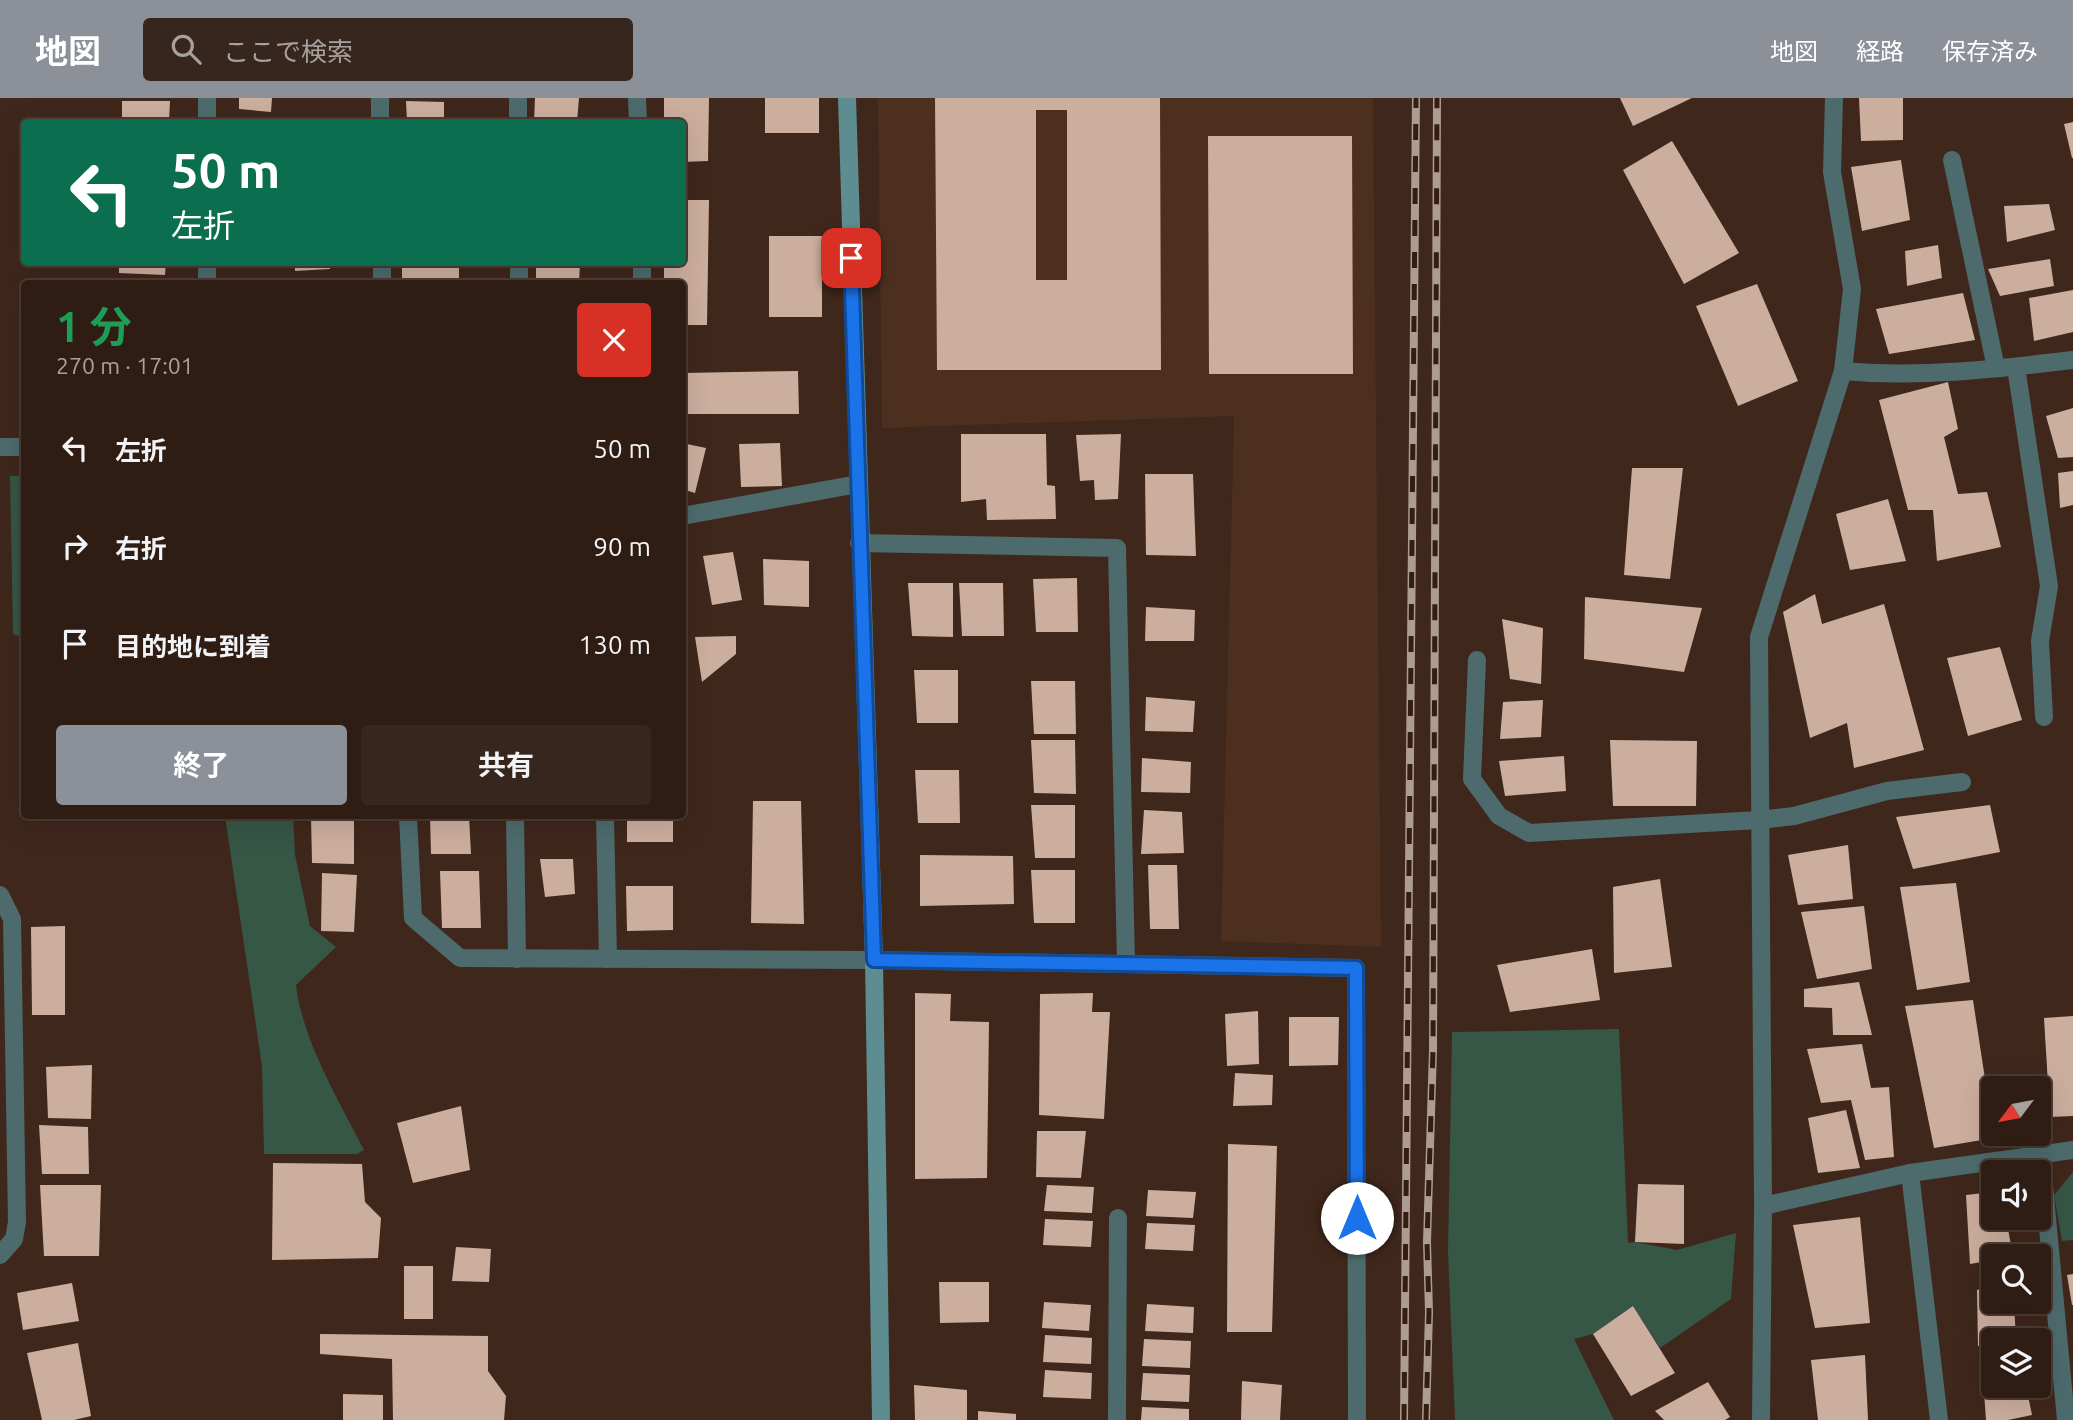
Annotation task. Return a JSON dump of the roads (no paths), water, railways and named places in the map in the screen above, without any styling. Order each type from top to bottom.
[{"type":"street","points":[[207,98],[207,119]]},
{"type":"street","points":[[380,98],[380,119]]},
{"type":"street","points":[[518,98],[518,119]]},
{"type":"street","points":[[637,98],[638,119]]},
{"type":"street","points":[[847,98],[874,960],[881,1420]]},
{"type":"street","points":[[1761,1420],[1763,1206],[1759,637],[1843,371],[1852,289],[1832,172],[1834,98]]},
{"type":"street","points":[[1952,160],[1996,368]]},
{"type":"street","points":[[1843,371],[1887,375],[2016,367],[2073,360]]},
{"type":"street","points":[[2016,367],[2049,586],[2040,641],[2044,717]]},
{"type":"street","points":[[0,447],[21,447]]},
{"type":"street","points":[[686,515],[858,484]]},
{"type":"street","points":[[859,543],[1117,548],[1126,964]]},
{"type":"street","points":[[1477,660],[1472,779],[1499,816],[1529,833],[1794,816],[1887,791],[1962,782]]},
{"type":"street","points":[[408,819],[413,918],[460,958],[874,960],[1356,968],[1357,1420]]},
{"type":"street","points":[[515,819],[517,959]]},
{"type":"street","points":[[605,819],[608,960]]},
{"type":"street","points":[[0,895],[12,919],[17,1222],[14,1239],[0,1255]]},
{"type":"street","points":[[1763,1206],[1910,1173],[2073,1150]]},
{"type":"street","points":[[2041,1154],[2066,1420]]},
{"type":"street","points":[[1910,1173],[1939,1420]]},
{"type":"street","points":[[1117,1420],[1118,1218]]},
{"type":"railway","points":[[1404,1420],[1416,98]]},
{"type":"railway","points":[[1426,1420],[1429,1312],[1427,1242],[1433,1050],[1437,98]]}]
